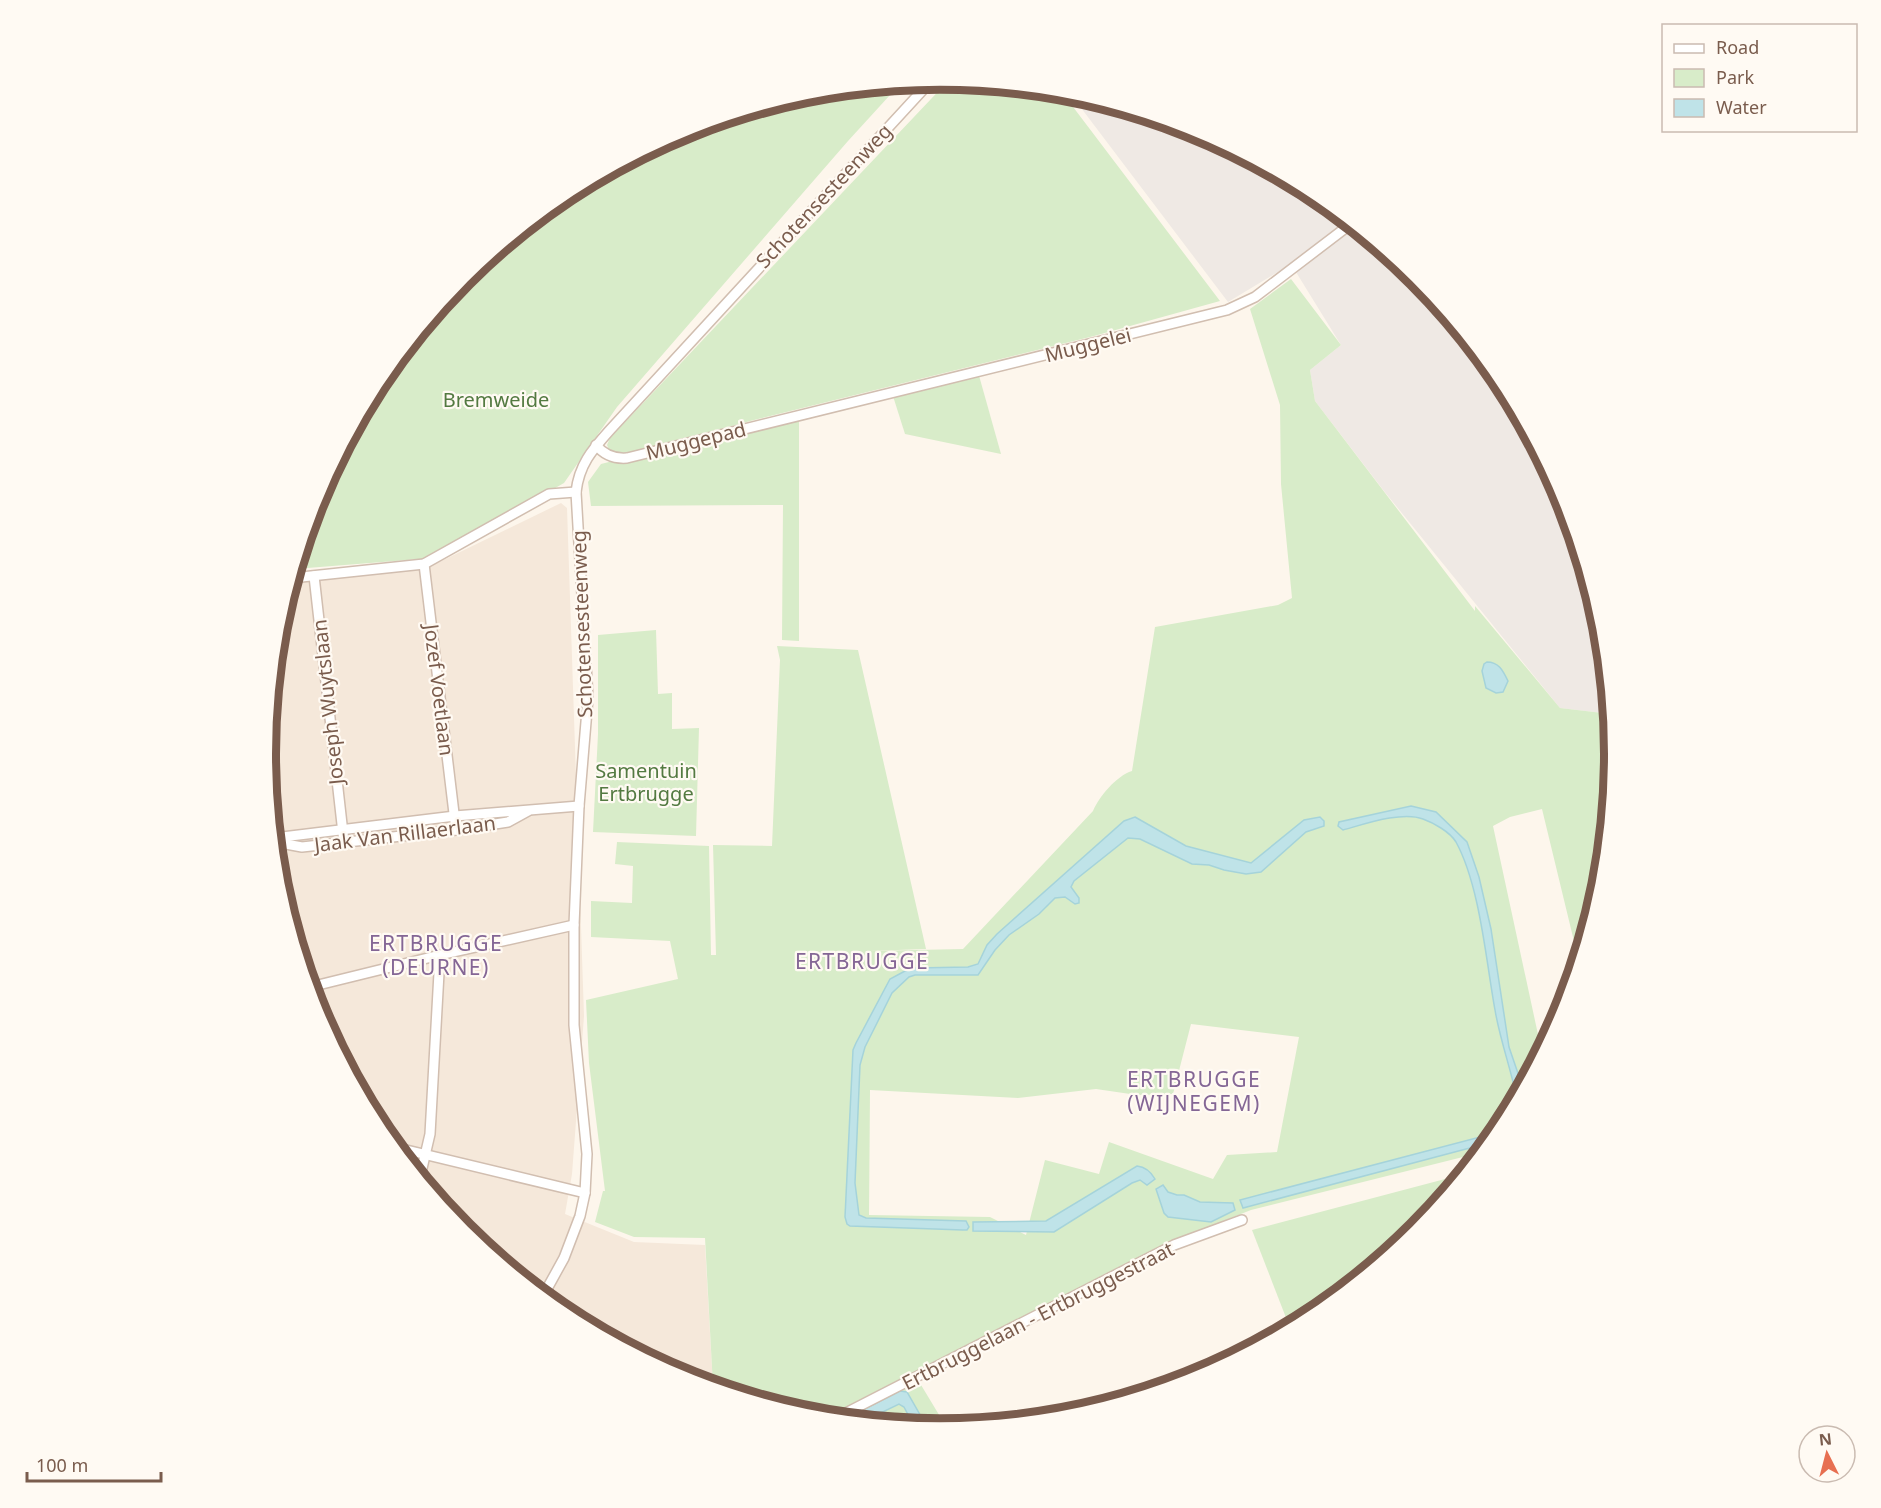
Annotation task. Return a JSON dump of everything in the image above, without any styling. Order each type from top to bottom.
[{"type":"street","name":"Schotensesteenweg","points":[[547,1289],[575,1232],[585,1193],[587,1154],[574,1025],[574,926],[579,806],[588,698],[576,492],[582,465],[596,445],[919,90]]},
{"type":"street","name":"Muggelei","points":[[799,414],[1238,306],[1256,297],[1346,228]]},
{"type":"street","name":"Muggepad","points":[[596,445],[613,458],[627,458],[799,414]]},
{"type":"street","points":[[301,577],[424,564],[549,494],[576,492]]},
{"type":"street","name":"Jozef Voetlaan","points":[[424,564],[456,830]]},
{"type":"street","name":"Joseph Wuytslaan","points":[[314,576],[344,842]]},
{"type":"street","name":"Jaak Van Rillaerlaan","points":[[282,839],[455,816],[579,806]]},
{"type":"street","name":"Jaak Van Rillaerlaan","points":[[282,842],[302,847],[456,830],[508,822],[533,809]]},
{"type":"street","points":[[319,985],[440,955],[574,926]]},
{"type":"street","points":[[422,1168],[430,1134],[440,955]]},
{"type":"street","points":[[408,1150],[585,1193]]},
{"type":"street","name":"Ertbruggelaan - Ertbruggestraat","points":[[849,1411],[1174,1245],[1242,1220]]},
{"type":"shaded area","points":[[1079,105],[1154,125],[1234,158],[1272,179],[1345,227],[1410,284],[1440,316],[1493,385],[1516,422],[1554,500],[1582,582],[1592,624],[1603,713],[1560,708],[1384,491],[1315,401],[1310,370],[1341,345],[1291,264],[1228,302]]},
{"type":"shaded area","points":[[561,503],[567,508],[584,1016],[572,1174],[565,1214],[634,1242],[705,1245],[713,1377],[647,1350],[608,1329],[536,1281],[471,1224],[414,1158],[388,1123],[365,1086],[327,1008],[312,967],[289,884],[282,841],[276,754],[282,667],[299,582],[300,578],[427,568]]},
{"type":"green space","points":[[940,90],[984,91],[1070,103],[1220,301],[1094,336],[754,420],[625,455],[610,452],[607,445],[610,438]]},
{"type":"green space","name":"Bremweide","points":[[893,91],[617,407],[564,483],[432,558],[303,568],[327,500],[365,422],[388,385],[414,350],[471,284],[536,227],[609,179],[647,158],[727,125],[769,113],[811,103]]},
{"type":"green space","points":[[1291,279],[1341,345],[1310,370],[1315,401],[1475,611],[1475,606],[1560,708],[1603,713],[1603,797],[1599,841],[1592,884],[1575,947],[1542,809],[1510,817],[1493,826],[1539,1041],[1516,1086],[1469,1156],[1251,1210],[1190,1234],[915,1375],[941,1418],[897,1417],[811,1405],[713,1377],[705,1238],[634,1237],[595,1222],[603,1191],[605,1191],[589,1063],[586,1000],[678,979],[670,941],[591,937],[591,901],[632,903],[633,866],[615,864],[617,842],[709,846],[711,955],[716,955],[713,845],[772,846],[780,660],[777,646],[858,650],[926,949],[869,951],[963,949],[1093,811],[1109,788],[1120,777],[1132,771],[1155,627],[1278,605],[1292,598],[1281,484],[1280,405],[1250,309]],"holes":[[[1191,1024],[1299,1037],[1277,1152],[1227,1155],[1213,1179],[1109,1142],[1099,1174],[1045,1160],[1026,1235],[990,1217],[869,1215],[870,1090],[1018,1098],[1096,1089],[1137,1095],[1173,1094]]]},
{"type":"green space","points":[[978,372],[1001,454],[905,434],[892,393]]},
{"type":"green space","points":[[799,414],[799,641],[782,640],[783,505],[591,506],[588,482],[601,464]]},
{"type":"green space","name":"Samentuin Ertbrugge","points":[[656,630],[658,694],[672,693],[672,729],[699,728],[696,836],[593,832],[598,734],[598,635]]},
{"type":"green space","points":[[1452,1177],[1410,1224],[1378,1253],[1345,1281],[1287,1320],[1252,1230]]},
{"type":"water","points":[[1487,662],[1498,665],[1508,681],[1503,692],[1496,693],[1486,688],[1482,671]]},
{"type":"water","points":[[1411,806],[1436,812],[1467,842],[1479,877],[1491,929],[1509,1047],[1520,1079],[1514,1089],[1497,1021],[1477,902],[1456,842],[1437,825],[1414,817],[1383,819],[1343,830],[1338,826],[1339,822]]},
{"type":"water","points":[[1135,817],[1186,846],[1251,863],[1304,820],[1320,817],[1324,821],[1324,826],[1306,832],[1261,872],[1246,874],[1209,865],[1192,864],[1140,839],[1128,838],[1074,881],[1071,887],[1079,898],[1079,903],[1075,904],[1065,897],[1055,898],[1039,914],[1009,935],[995,950],[978,975],[915,975],[909,977],[892,993],[865,1047],[860,1065],[855,1183],[859,1215],[866,1218],[966,1221],[969,1227],[963,1230],[850,1226],[847,1224],[845,1217],[853,1050],[890,979],[915,968],[968,967],[978,964],[987,945],[997,934],[1124,821]]},
{"type":"water","points":[[1483,1136],[1475,1147],[1243,1208],[1240,1200]]},
{"type":"water","points":[[1137,1166],[1148,1170],[1155,1179],[1147,1185],[1140,1180],[1132,1183],[1054,1232],[973,1231],[973,1222],[1046,1221]]},
{"type":"water","points":[[1163,1185],[1168,1192],[1184,1195],[1200,1202],[1233,1203],[1235,1210],[1211,1222],[1168,1217],[1164,1213],[1156,1189]]},
{"type":"water","points":[[900,1391],[907,1392],[922,1418],[909,1417],[904,1407],[899,1404],[877,1415],[858,1412]]},
{"type":"district","name":"ERTBRUGGE (DEURNE)","points":[[436,956]]},
{"type":"district","name":"ERTBRUGGE","points":[[862,962]]},
{"type":"district","name":"ERTBRUGGE (WIJNEGEM)","points":[[1194,1092]]}]
